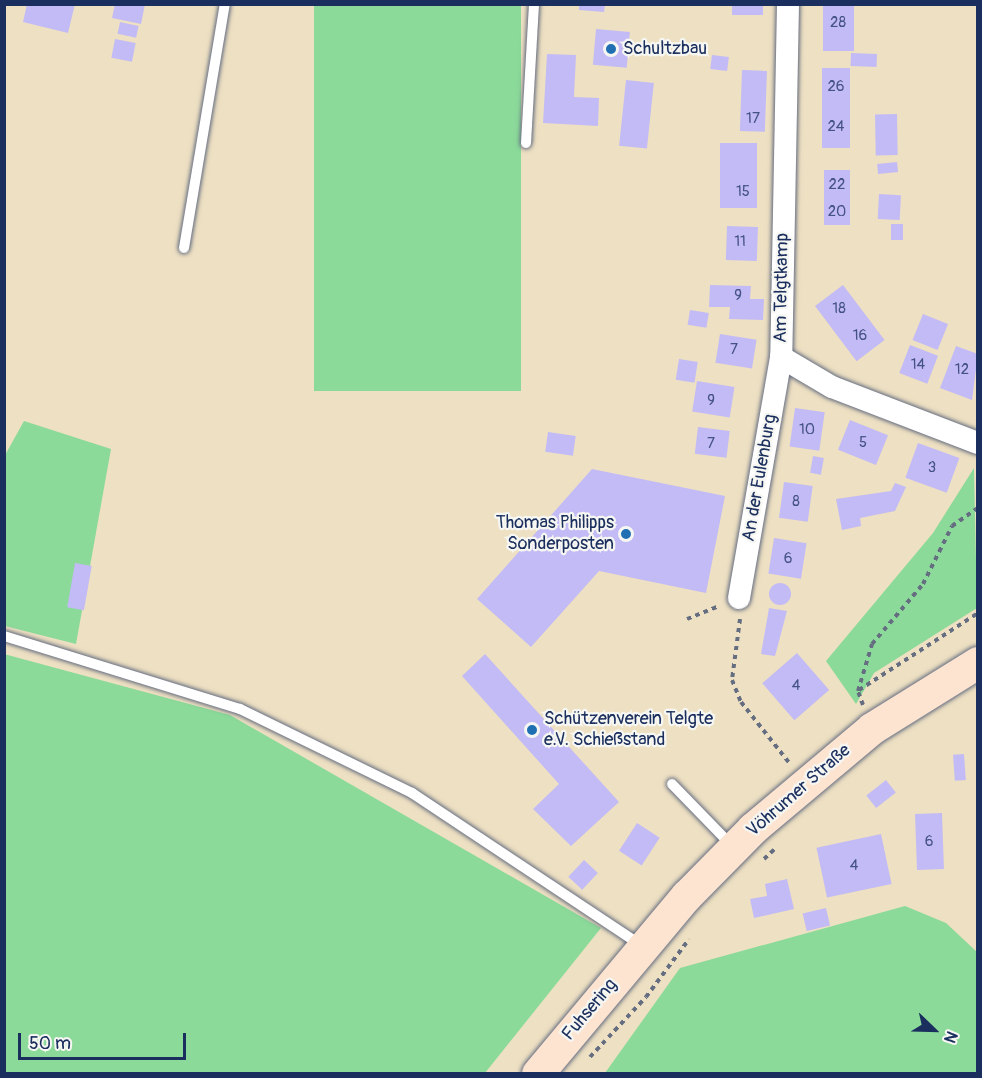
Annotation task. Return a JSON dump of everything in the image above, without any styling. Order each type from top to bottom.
[{"type":"main road","name":"Vöhrumer Straße","points":[[643,947],[746,857],[805,782],[873,729],[978,663]]},
{"type":"main road","name":"Fuhsering","points":[[538,1074],[643,947]]},
{"type":"street","name":"Am Telgtkamp","points":[[788,4],[781,357],[832,387],[978,443]]},
{"type":"street","name":"An der Eulenburg","points":[[739,598],[781,357]]},
{"type":"lane","points":[[184,248],[225,4]]},
{"type":"lane","points":[[526,143],[534,4]]},
{"type":"lane","points":[[4,636],[262,720],[412,793],[643,947]]},
{"type":"lane","points":[[672,784],[746,857]]},
{"type":"path","points":[[978,508],[952,526],[922,584],[872,644],[858,691],[978,614]]},
{"type":"path","points":[[687,619],[739,598],[732,680],[741,702],[805,782]]},
{"type":"path","points":[[746,857],[781,843]]},
{"type":"path","points":[[583,1065],[646,997],[694,932]]},
{"type":"green space","points":[[314,5],[521,5],[521,391],[314,391]]},
{"type":"green space","points":[[24,421],[111,449],[76,644],[5,626],[4,457]]},
{"type":"green space","points":[[974,468],[977,608],[874,673],[856,704],[826,661],[933,533]]},
{"type":"green space","points":[[4,654],[230,715],[601,928],[485,1073],[5,1073]]},
{"type":"green space","points":[[905,906],[946,923],[977,952],[977,1073],[605,1073],[680,968]]},
{"type":"building","points":[[27,4],[75,4],[68,33],[23,22]]},
{"type":"building","points":[[115,4],[145,4],[141,24],[112,18]]},
{"type":"building","points":[[579,4],[605,4],[604,12],[579,10]]},
{"type":"building","points":[[732,4],[763,4],[763,15],[732,15]]},
{"type":"building","points":[[823,4],[854,4],[854,51],[823,51]]},
{"type":"building","points":[[120,22],[139,26],[136,38],[118,34]]},
{"type":"building","name":"Schultzbau","points":[[596,29],[630,32],[627,68],[593,65]]},
{"type":"building","points":[[115,39],[136,43],[132,62],[111,58]]},
{"type":"building","points":[[851,53],[877,54],[877,67],[851,66]]},
{"type":"building","points":[[547,54],[576,55],[574,97],[599,98],[598,126],[543,123]]},
{"type":"building","points":[[712,55],[729,57],[727,71],[710,69]]},
{"type":"building","points":[[822,68],[850,68],[850,148],[822,148]]},
{"type":"building","points":[[742,70],[767,71],[765,132],[740,131]]},
{"type":"building","points":[[626,80],[654,83],[647,149],[619,146]]},
{"type":"building","points":[[875,114],[897,114],[898,155],[876,155]]},
{"type":"building","points":[[720,143],[757,143],[757,208],[720,208]]},
{"type":"building","points":[[897,162],[898,172],[878,174],[877,164]]},
{"type":"building","points":[[824,170],[850,170],[850,225],[824,225]]},
{"type":"building","points":[[879,194],[901,195],[900,220],[878,219]]},
{"type":"building","points":[[891,224],[903,224],[903,240],[891,240]]},
{"type":"building","points":[[727,226],[758,227],[757,261],[726,260]]},
{"type":"building","points":[[710,285],[751,286],[750,299],[764,299],[763,320],[729,319],[730,307],[709,307]]},
{"type":"building","points":[[843,285],[885,340],[857,361],[815,306]]},
{"type":"building","points":[[690,310],[709,313],[706,328],[688,325]]},
{"type":"building","points":[[923,314],[948,324],[938,350],[913,340]]},
{"type":"building","points":[[720,334],[757,340],[752,368],[715,363]]},
{"type":"building","points":[[910,345],[938,356],[927,384],[899,373]]},
{"type":"building","points":[[956,346],[978,354],[972,400],[940,388]]},
{"type":"building","points":[[679,359],[698,362],[694,383],[676,380]]},
{"type":"building","points":[[697,381],[735,387],[730,418],[692,412]]},
{"type":"building","points":[[795,408],[825,412],[819,451],[790,447]]},
{"type":"building","points":[[850,420],[888,435],[876,465],[838,450]]},
{"type":"building","points":[[698,427],[730,431],[726,458],[695,454]]},
{"type":"building","points":[[548,432],[576,436],[573,456],[545,452]]},
{"type":"building","points":[[918,443],[959,458],[947,493],[905,478]]},
{"type":"building","points":[[813,456],[824,458],[821,475],[810,473]]},
{"type":"building","name":"Thomas Philipps Sonderposten","points":[[592,469],[725,496],[706,593],[599,571],[531,647],[477,599]]},
{"type":"building","points":[[784,482],[813,486],[808,522],[779,518]]},
{"type":"building","points":[[895,483],[906,487],[895,511],[860,518],[861,526],[842,530],[836,499],[891,491]]},
{"type":"building","points":[[774,538],[807,543],[801,579],[768,574]]},
{"type":"building","points":[[75,563],[92,566],[84,610],[67,607]]},
{"type":"building","points":[[780,583],[788,586],[791,594],[788,602],[780,605],[772,602],[769,594],[772,586]]},
{"type":"building","points":[[769,608],[787,611],[775,656],[761,654]]},
{"type":"building","points":[[797,653],[829,690],[794,720],[762,683]]},
{"type":"building","name":"Schützenverein Telgte e.V. Schießstand","points":[[485,654],[619,802],[571,846],[533,809],[559,784],[462,676]]},
{"type":"building","points":[[964,754],[966,780],[955,781],[953,755]]},
{"type":"building","points":[[886,780],[896,793],[876,808],[866,795]]},
{"type":"building","points":[[942,813],[944,869],[917,870],[915,814]]},
{"type":"building","points":[[637,823],[660,838],[642,865],[619,851]]},
{"type":"building","points":[[881,834],[892,884],[827,898],[816,848]]},
{"type":"building","points":[[584,860],[598,873],[582,890],[568,877]]},
{"type":"building","points":[[787,879],[794,909],[754,918],[750,899],[767,896],[765,884]]},
{"type":"building","points":[[826,908],[830,926],[807,931],[803,913]]},
{"type":"place","name":"Schultzbau","points":[[611,49]]},
{"type":"place","name":"Thomas Philipps Sonderposten","points":[[626,534]]},
{"type":"place","name":"Schützenverein Telgte e.V. Schießstand","points":[[532,730]]}]
